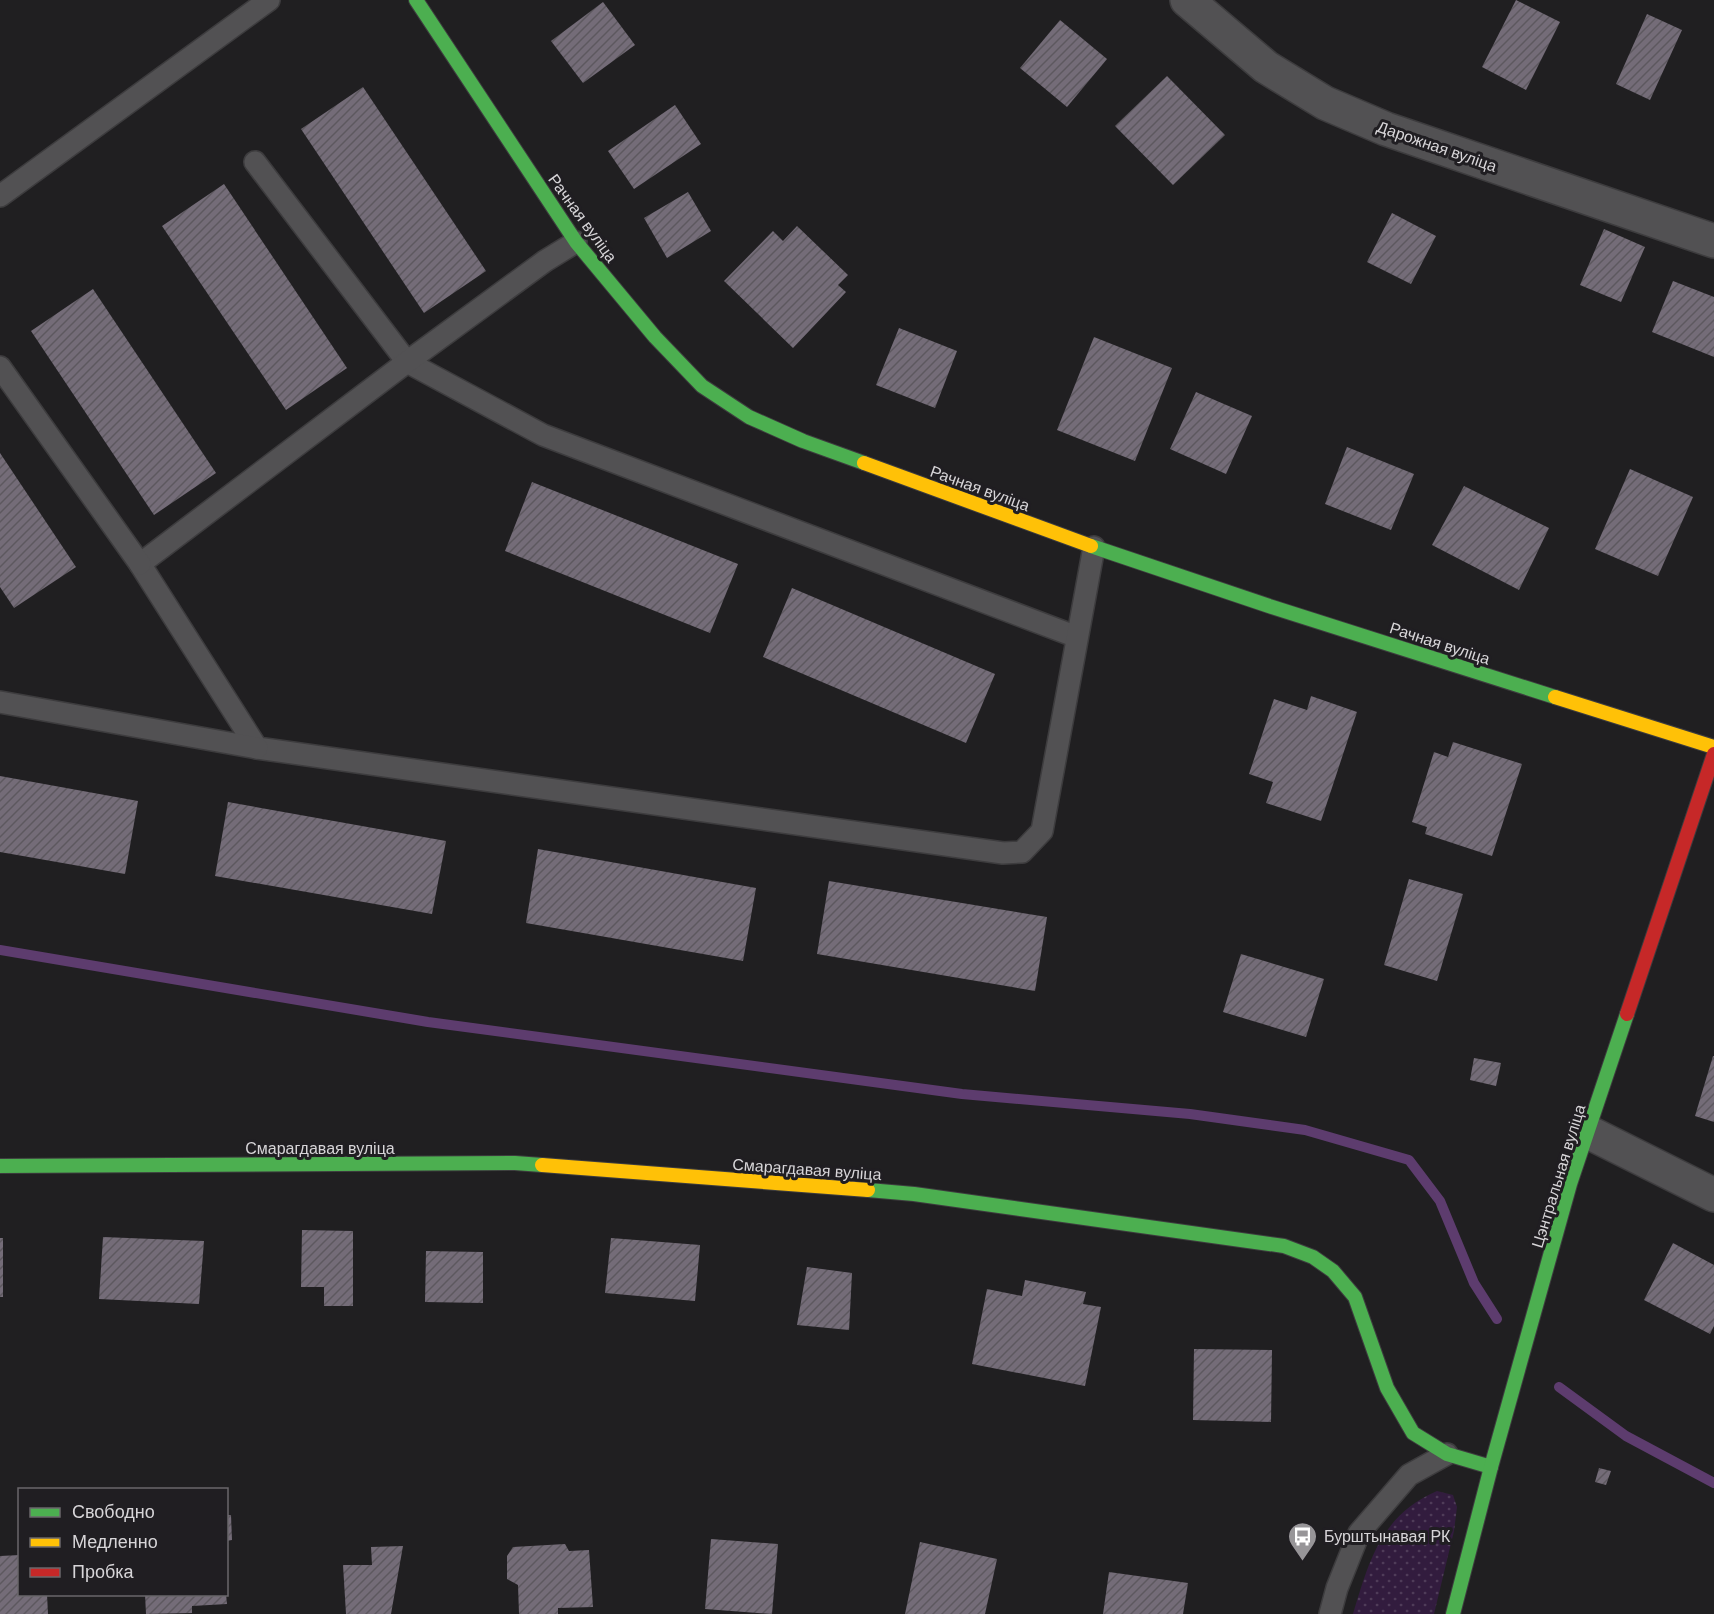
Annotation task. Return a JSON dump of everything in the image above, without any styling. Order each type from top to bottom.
[{"type":"street","name":"Рачная вуліца","points":[[416,0],[576,242],[655,337],[702,386],[749,417],[803,441],[1094,547],[1272,607],[1714,747]]},
{"type":"street","name":"Дарожная вуліца","points":[[1187,0],[1266,68],[1324,103],[1386,129],[1714,242]]},
{"type":"street","name":"Цэнтральная вуліца","points":[[1454,1614],[1491,1467],[1570,1184],[1714,754]]},
{"type":"street","points":[[1588,1132],[1714,1195]]},
{"type":"street","name":"Смарагдавая вуліца","points":[[0,1167],[515,1163],[914,1194],[1284,1246],[1313,1257],[1333,1271],[1355,1297],[1387,1388],[1413,1433],[1447,1454],[1491,1467]]},
{"type":"lane","points":[[0,196],[269,0]]},
{"type":"lane","points":[[255,162],[407,362],[543,435],[1077,638]]},
{"type":"lane","points":[[140,564],[407,362],[545,261],[576,242]]},
{"type":"lane","points":[[0,367],[140,564],[257,748]]},
{"type":"lane","points":[[0,702],[257,748],[1003,853],[1022,852],[1042,831],[1094,547]]},
{"type":"lane","points":[[1330,1614],[1337,1588],[1359,1533],[1409,1475],[1447,1454]]},
{"type":"shaded area","points":[[1437,1491],[1453,1495],[1457,1507],[1454,1531],[1434,1614],[1353,1614],[1372,1558],[1390,1526],[1418,1501]]},
{"type":"building","points":[[1516,0],[1560,22],[1526,90],[1482,67]]},
{"type":"building","points":[[603,2],[635,45],[583,83],[551,41]]},
{"type":"building","points":[[1647,14],[1682,30],[1650,100],[1616,84]]},
{"type":"building","points":[[1060,20],[1107,59],[1067,107],[1020,68]]},
{"type":"building","points":[[1167,76],[1225,135],[1173,185],[1115,126]]},
{"type":"building","points":[[363,87],[486,271],[424,313],[301,129]]},
{"type":"building","points":[[675,105],[701,144],[634,189],[608,151]]},
{"type":"building","points":[[224,184],[347,368],[286,410],[162,226]]},
{"type":"building","points":[[688,192],[711,231],[667,258],[644,218]]},
{"type":"building","points":[[1392,213],[1436,236],[1411,284],[1367,262]]},
{"type":"building","points":[[797,226],[848,275],[838,285],[846,292],[793,348],[724,281],[773,231],[783,241]]},
{"type":"building","points":[[1604,229],[1645,247],[1621,302],[1580,285]]},
{"type":"building","points":[[1673,281],[1714,297],[1714,357],[1652,332]]},
{"type":"building","points":[[93,289],[216,473],[154,515],[31,331]]},
{"type":"building","points":[[899,328],[957,351],[935,408],[876,385]]},
{"type":"building","points":[[1094,337],[1172,368],[1135,461],[1057,430]]},
{"type":"building","points":[[1196,392],[1252,416],[1226,474],[1170,449]]},
{"type":"building","points":[[1347,447],[1414,474],[1391,530],[1325,504]]},
{"type":"building","points":[[0,453],[76,567],[14,608],[0,587]]},
{"type":"building","points":[[1630,469],[1693,497],[1658,576],[1595,549]]},
{"type":"building","points":[[532,482],[738,564],[710,633],[505,551]]},
{"type":"building","points":[[1464,486],[1549,528],[1519,590],[1432,545]]},
{"type":"building","points":[[792,588],[995,674],[966,743],[763,657]]},
{"type":"building","points":[[1311,696],[1357,712],[1321,821],[1266,803],[1273,782],[1249,774],[1274,699],[1307,710]]},
{"type":"building","points":[[1453,742],[1522,764],[1492,856],[1425,834],[1427,827],[1412,822],[1434,752],[1448,757]]},
{"type":"building","points":[[0,776],[138,801],[125,874],[0,852]]},
{"type":"building","points":[[228,802],[446,841],[432,914],[215,876]]},
{"type":"building","points":[[538,849],[756,888],[743,961],[526,923]]},
{"type":"building","points":[[1409,879],[1463,894],[1437,981],[1384,965]]},
{"type":"building","points":[[829,881],[1047,917],[1035,991],[817,954]]},
{"type":"building","points":[[1241,954],[1324,979],[1306,1037],[1223,1012]]},
{"type":"building","points":[[1714,1056],[1714,1122],[1695,1116]]},
{"type":"building","points":[[1474,1058],[1501,1063],[1496,1086],[1470,1080]]},
{"type":"building","points":[[302,1230],[353,1231],[353,1306],[324,1306],[324,1287],[301,1287]]},
{"type":"building","points":[[103,1237],[204,1241],[199,1304],[99,1299]]},
{"type":"building","points":[[0,1238],[3,1238],[3,1297],[0,1297]]},
{"type":"building","points":[[611,1238],[700,1245],[695,1301],[605,1293]]},
{"type":"building","points":[[1673,1243],[1714,1265],[1714,1326],[1710,1334],[1644,1300]]},
{"type":"building","points":[[426,1251],[483,1252],[483,1303],[425,1302]]},
{"type":"building","points":[[807,1267],[852,1273],[849,1330],[797,1325]]},
{"type":"building","points":[[1025,1280],[1086,1292],[1083,1304],[1101,1307],[1085,1386],[972,1364],[987,1289],[1022,1296]]},
{"type":"building","points":[[1194,1349],[1272,1350],[1271,1422],[1193,1420]]},
{"type":"building","points":[[1599,1468],[1611,1471],[1606,1485],[1595,1482]]},
{"type":"building","points":[[228,1515],[231,1515],[232,1540],[228,1541]]},
{"type":"building","points":[[711,1539],[778,1544],[772,1614],[705,1609]]},
{"type":"building","points":[[920,1542],[997,1559],[985,1614],[905,1614]]},
{"type":"building","points":[[565,1544],[569,1551],[589,1550],[593,1607],[558,1608],[558,1614],[519,1614],[518,1585],[507,1579],[507,1556],[513,1547]]},
{"type":"building","points":[[403,1546],[391,1614],[346,1614],[343,1565],[372,1565],[371,1547]]},
{"type":"building","points":[[18,1555],[18,1596],[47,1596],[48,1614],[0,1614],[0,1556]]},
{"type":"building","points":[[1109,1572],[1188,1583],[1183,1614],[1103,1614]]},
{"type":"building","points":[[145,1596],[226,1596],[227,1604],[192,1606],[192,1613],[146,1614]]},
{"type":"waterway","points":[[0,950],[428,1022],[962,1094],[1190,1114],[1305,1130],[1409,1160],[1440,1201],[1474,1283],[1497,1319]]},
{"type":"waterway","points":[[1559,1387],[1626,1436],[1714,1483]]},
{"type":"traffic: fast","points":[[416,0],[576,242],[655,337],[702,386],[749,417],[803,441],[864,463]]},
{"type":"traffic: fast","points":[[1091,546],[1272,607],[1555,697]]},
{"type":"traffic: fast","points":[[1453,1614],[1491,1467],[1570,1184],[1627,1014]]},
{"type":"traffic: fast","points":[[0,1166],[515,1163],[542,1165]]},
{"type":"traffic: fast","points":[[868,1190],[914,1194],[1284,1246],[1313,1257],[1333,1271],[1355,1297],[1387,1388],[1413,1433],[1447,1454],[1491,1467]]},
{"type":"traffic: slow","points":[[864,463],[1091,546]]},
{"type":"traffic: slow","points":[[1555,697],[1714,747]]},
{"type":"traffic: slow","points":[[542,1165],[868,1190]]},
{"type":"traffic: jam","points":[[1627,1014],[1714,754]]},
{"type":"place","name":"Бурштынавая РК","points":[[1303,1562]]}]
